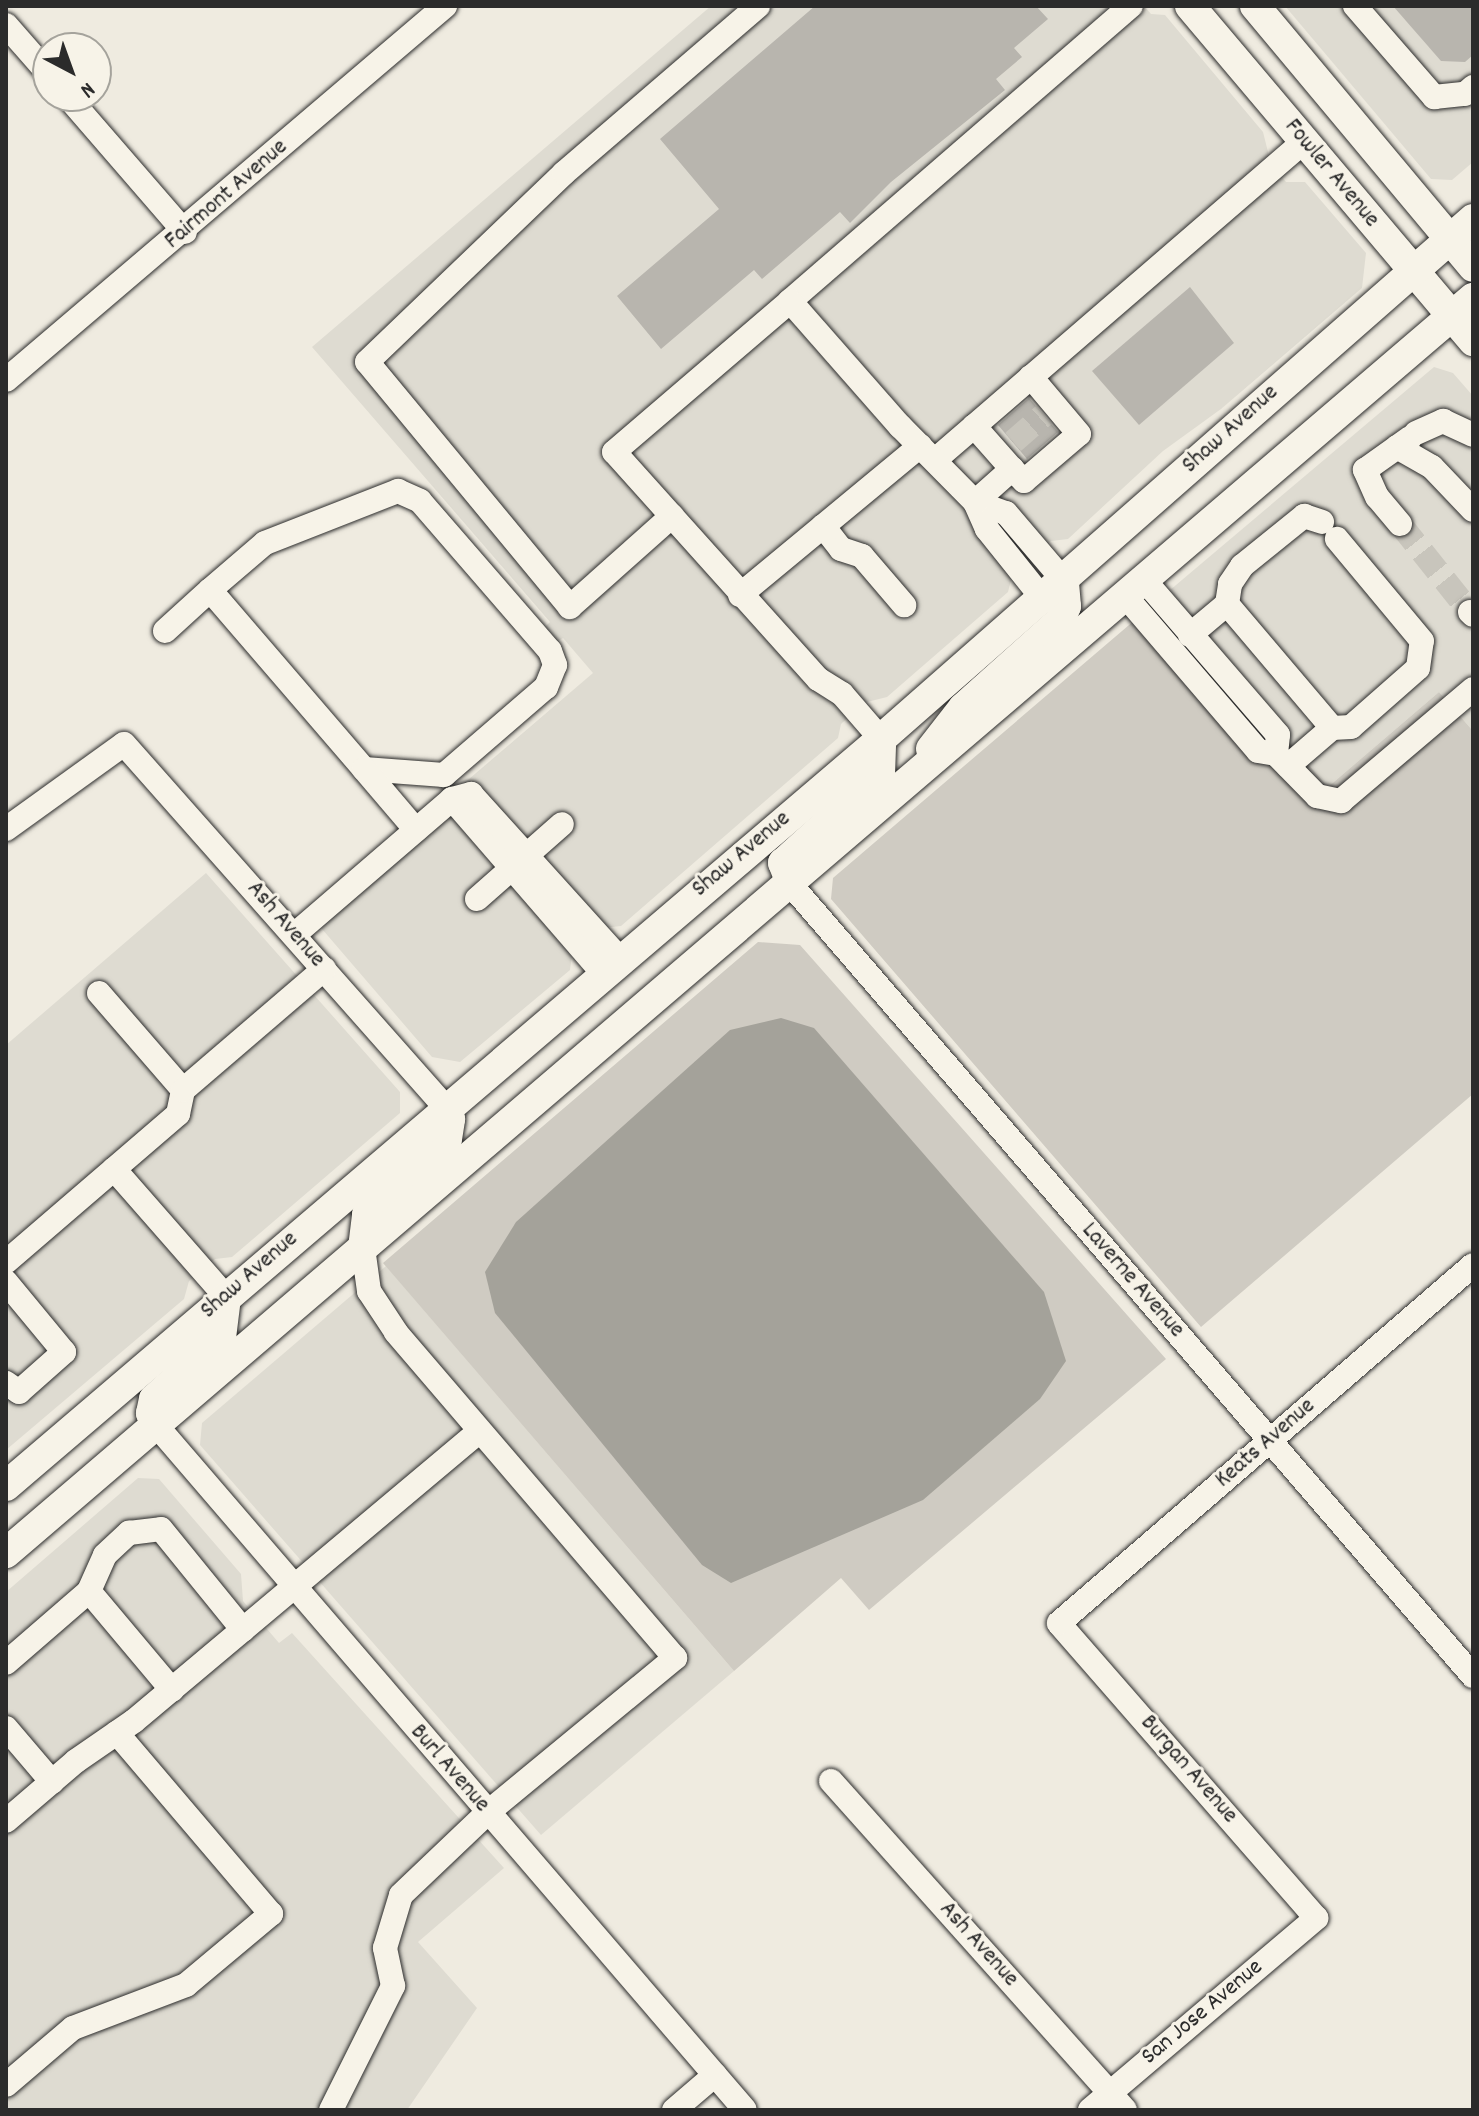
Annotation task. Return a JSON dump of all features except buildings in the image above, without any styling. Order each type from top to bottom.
[{"type":"main road","name":"Fowler Avenue","points":[[1190,6],[1411,271],[1462,308],[1473,341]]},
{"type":"main road","name":"Fowler Avenue","points":[[1255,6],[1462,229],[1473,267]]},
{"type":"main road","name":"Shaw Avenue","points":[[6,1486],[611,965],[881,739],[1462,229]]},
{"type":"main road","points":[[6,1553],[888,804],[1462,308]]},
{"type":"main road","points":[[888,804],[963,708],[1060,621],[1066,606],[1053,590]]},
{"type":"main road","points":[[792,886],[783,863],[880,775],[881,739]]},
{"type":"main road","points":[[363,1248],[367,1215],[447,1139],[450,1119],[445,1107]]},
{"type":"main road","points":[[156,1425],[151,1413],[154,1399],[221,1338],[226,1297]]},
{"type":"street","points":[[6,16],[18,6]]},
{"type":"street","name":"Fairmont Avenue","points":[[6,380],[185,232],[445,6]]},
{"type":"street","points":[[672,516],[570,607],[367,362],[564,173],[758,6]]},
{"type":"street","points":[[881,739],[740,595],[614,452],[1131,6]]},
{"type":"street","points":[[1355,6],[1434,97],[1465,94],[1473,87]]},
{"type":"street","points":[[6,25],[32,55]]},
{"type":"street","points":[[81,112],[185,232]]},
{"type":"street","points":[[740,595],[823,526],[927,453],[974,426],[1303,142]]},
{"type":"street","points":[[790,301],[975,502],[1006,513],[1053,590]]},
{"type":"street","points":[[974,426],[1008,455],[1024,481],[1079,434],[1049,410],[1031,377]]},
{"type":"street","points":[[1400,524],[1377,497],[1365,470],[1412,437],[1456,423],[1473,435]]},
{"type":"street","points":[[1412,437],[1432,467],[1473,510]]},
{"type":"street","points":[[975,502],[1008,455]]},
{"type":"street","points":[[165,631],[265,543],[398,491],[420,501],[550,651],[555,665],[546,687],[444,775],[364,769]]},
{"type":"street","points":[[1190,635],[1227,604],[1230,584],[1242,566],[1304,516],[1329,530],[1422,641],[1418,668],[1351,727],[1332,728],[1282,760]]},
{"type":"street","points":[[823,526],[841,549],[862,556],[904,605]]},
{"type":"street","points":[[210,590],[416,830]]},
{"type":"street","points":[[1137,590],[1190,635],[1278,735],[1282,760]]},
{"type":"street","points":[[1137,590],[1258,751],[1282,760],[1317,796],[1341,801],[1473,689]]},
{"type":"street","points":[[1227,604],[1332,728]]},
{"type":"street","name":"Ash Avenue","points":[[6,829],[124,744],[445,1107]]},
{"type":"street","points":[[294,935],[452,799],[471,794],[480,799],[520,861],[611,965]]},
{"type":"street","points":[[477,899],[562,824]]},
{"type":"street","name":"Laverne Avenue","points":[[792,886],[1473,1676]]},
{"type":"street","points":[[8,1256],[178,1114],[183,1090],[324,969]]},
{"type":"street","points":[[99,993],[183,1090]]},
{"type":"street","points":[[114,1169],[226,1297]]},
{"type":"street","points":[[331,2110],[393,1986],[385,1948],[401,1895],[487,1813],[675,1658],[396,1332],[369,1291],[363,1248]]},
{"type":"street","name":"Keats Avenue","points":[[1059,1623],[1473,1265]]},
{"type":"street","points":[[6,1282],[64,1352],[19,1392],[6,1383]]},
{"type":"street","name":"Burl Avenue","points":[[156,1425],[745,2110]]},
{"type":"street","points":[[6,1821],[172,1690],[479,1432]]},
{"type":"street","points":[[6,1663],[89,1591],[105,1555],[129,1533],[161,1529],[243,1630]]},
{"type":"street","points":[[89,1591],[172,1690]]},
{"type":"street","name":"Burgan Avenue","points":[[1059,1623],[1316,1918]]},
{"type":"street","points":[[6,1728],[52,1782]]},
{"type":"street","points":[[6,2085],[73,2028],[186,1985],[271,1914],[117,1733]]},
{"type":"street","name":"Ash Avenue","points":[[831,1781],[1117,2101]]},
{"type":"street","name":"San Jose Avenue","points":[[1090,2110],[1117,2101],[1316,1918]]},
{"type":"street","points":[[674,2110],[715,2075]]},
{"type":"shaded area","points":[[711,6],[1144,6],[1151,14],[1165,15],[1263,132],[1271,164],[1286,182],[1305,182],[1366,253],[1362,288],[1221,409],[1163,451],[1068,539],[1051,541],[1012,576],[1008,592],[887,697],[863,703],[841,724],[838,738],[621,926],[602,928],[572,954],[570,970],[460,1062],[432,1057],[310,915],[593,673],[563,638],[557,642],[545,627],[550,622],[312,347]]},
{"type":"shaded area","points":[[1285,6],[1473,6],[1473,162],[1452,180],[1431,179]]},
{"type":"shaded area","points":[[1434,367],[1453,373],[1473,396],[1473,731],[1439,692],[1328,787],[1163,596]]},
{"type":"shaded area","points":[[1163,596],[1328,787],[1439,692],[1473,731],[1473,1094],[1201,1327],[831,899],[833,878]]},
{"type":"shaded area","points":[[206,873],[400,1092],[400,1113],[232,1257],[215,1259],[189,1281],[184,1299],[6,1450],[6,1045]]},
{"type":"shaded area","points":[[758,942],[800,945],[1166,1359],[869,1610],[841,1578],[734,1671],[383,1263]]},
{"type":"shaded area","points":[[781,1018],[814,1028],[1044,1292],[1066,1361],[1040,1399],[923,1500],[731,1583],[702,1565],[495,1313],[485,1272],[516,1222],[730,1030]]},
{"type":"shaded area","points":[[386,1266],[734,1671],[541,1835],[200,1445],[202,1423]]},
{"type":"shaded area","points":[[138,1478],[159,1479],[241,1574],[243,1601],[279,1643],[292,1633],[504,1868],[418,1942],[477,2008],[407,2110],[6,2110],[6,1592]]},
{"type":"tunnel","points":[[1013,442],[1044,415]]},
{"type":"tunnel","points":[[1400,524],[1470,612]]}]
